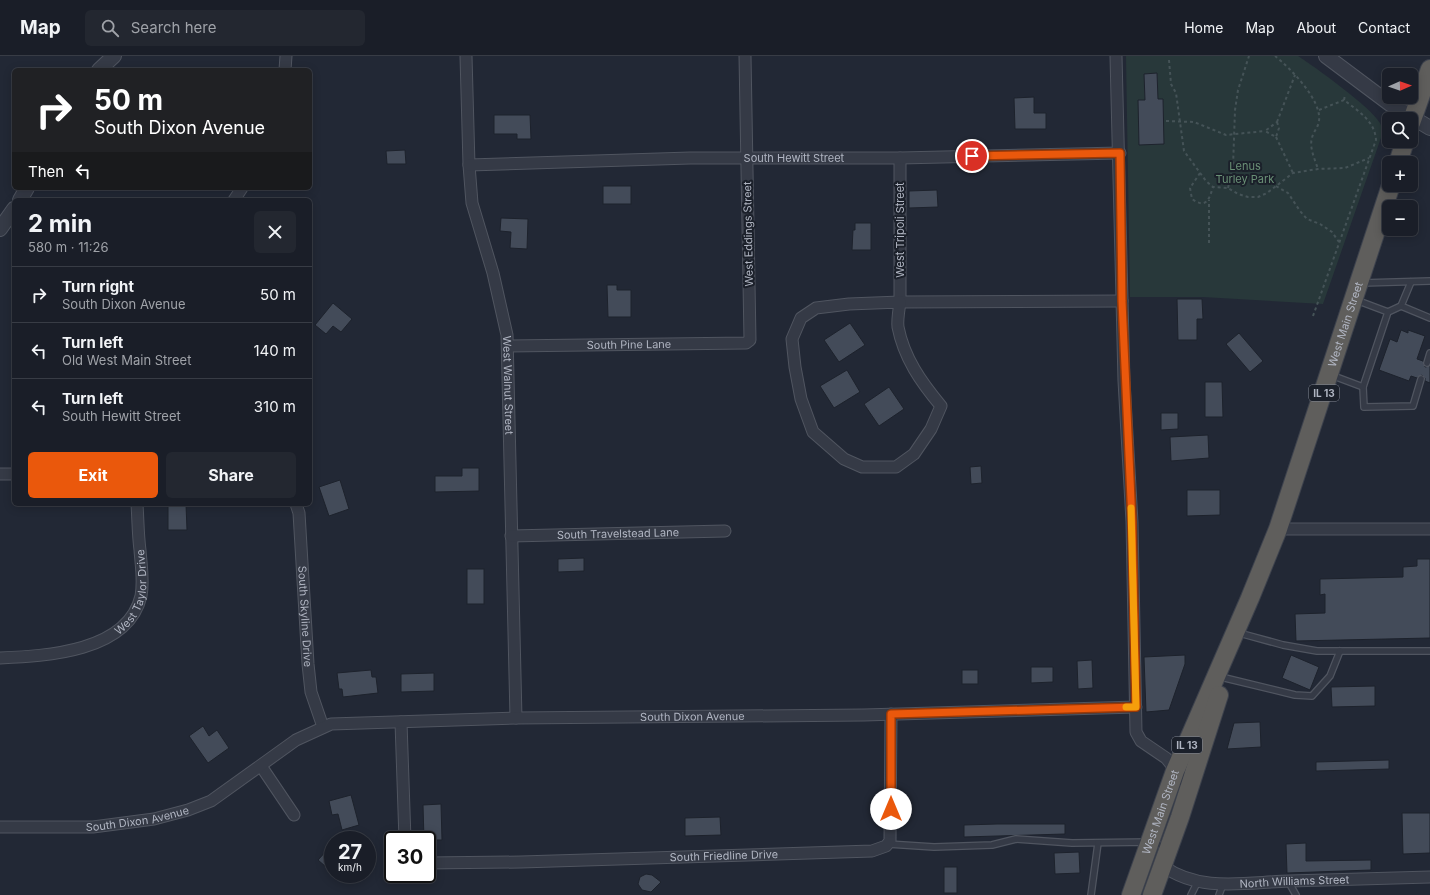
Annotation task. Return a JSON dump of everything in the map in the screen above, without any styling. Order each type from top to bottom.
[{"type":"highway","points":[[1415,112],[1430,69]]},
{"type":"highway","name":"West Main Street","points":[[1131,895],[1175,771],[1250,598],[1278,529],[1330,375],[1389,192]]},
{"type":"highway","name":"West Main Street","points":[[1152,895],[1190,788],[1250,598]]},
{"type":"street","points":[[101,68],[114,56]]},
{"type":"street","points":[[285,68],[286,56]]},
{"type":"street","name":"West Walnut Street","points":[[466,56],[469,165],[472,202],[493,273],[507,335],[508,346],[516,718]]},
{"type":"street","name":"West Eddings Street","points":[[744,56],[750,340]]},
{"type":"street","points":[[1116,56],[1120,153],[1122,301],[1132,522],[1136,732],[1141,741],[1166,758],[1190,788]]},
{"type":"street","points":[[1326,56],[1400,112]]},
{"type":"street","points":[[1418,123],[1430,128]]},
{"type":"street","name":"South Hewitt Street","points":[[469,165],[747,158],[900,158],[1120,153]]},
{"type":"street","name":"West Tripoli Street","points":[[900,158],[900,302]]},
{"type":"street","points":[[0,229],[12,212]]},
{"type":"street","points":[[900,302],[898,326],[910,363],[926,388],[941,406],[931,429],[914,454],[896,467],[862,468],[844,459],[813,432],[800,399],[792,339],[801,318],[816,308],[849,304],[900,302],[1122,301]]},
{"type":"street","name":"South Pine Lane","points":[[508,346],[746,343],[750,340]]},
{"type":"street","points":[[0,474],[12,474]]},
{"type":"street","name":"West Taylor Drive","points":[[0,658],[75,650],[109,638],[136,610],[141,596],[142,582],[137,506]]},
{"type":"street","name":"South Skyline Drive","points":[[297,506],[299,513],[311,692],[323,727]]},
{"type":"street","points":[[1278,529],[1430,529]]},
{"type":"street","name":"South Travelstead Lane","points":[[511,536],[725,531]]},
{"type":"street","name":"South Dixon Avenue","points":[[0,827],[93,827],[154,818],[188,810],[211,801],[296,740],[331,724],[516,718],[891,714],[1136,707]]},
{"type":"street","points":[[888,844],[890,841],[891,714]]},
{"type":"street","points":[[401,722],[405,831]]},
{"type":"street","points":[[261,766],[294,815]]},
{"type":"street","name":"South Friedline Drive","points":[[436,863],[522,862],[872,851],[888,844]]},
{"type":"street","name":"North Williams Street","points":[[1163,866],[1175,874],[1198,881],[1237,885],[1288,881],[1430,877]]},
{"type":"lane","points":[[1357,291],[1411,282],[1430,281]]},
{"type":"lane","points":[[1411,282],[1401,306],[1388,312],[1363,387],[1364,407],[1413,406],[1421,379]]},
{"type":"lane","points":[[1357,291],[1388,312]]},
{"type":"lane","points":[[1401,306],[1430,318]]},
{"type":"lane","points":[[1427,362],[1430,353]]},
{"type":"lane","points":[[1330,375],[1363,387]]},
{"type":"lane","points":[[1239,633],[1283,645],[1316,651],[1430,651]]},
{"type":"lane","points":[[1225,678],[1295,695],[1312,696],[1330,676],[1340,651]]},
{"type":"lane","points":[[888,844],[934,847],[992,845],[1016,839],[1072,843],[1150,842],[1169,849]]},
{"type":"lane","points":[[1091,895],[1098,842]]},
{"type":"lane","points":[[1191,895],[1198,881]]},
{"type":"lane","points":[[1288,881],[1296,895]]},
{"type":"lane","points":[[1219,895],[1223,884]]},
{"type":"path","points":[[1228,188],[1234,166],[1234,110],[1238,90],[1250,56]]},
{"type":"path","points":[[1275,56],[1286,65],[1308,91],[1319,110],[1319,120],[1311,139],[1318,168]]},
{"type":"path","points":[[1169,60],[1171,84],[1176,93],[1184,151],[1200,173],[1213,187],[1228,188],[1238,194],[1248,197],[1258,197],[1267,193],[1293,173],[1318,168],[1345,168],[1369,158]]},
{"type":"path","points":[[1166,121],[1194,122],[1226,135],[1235,136],[1265,131],[1277,122],[1295,76]]},
{"type":"path","points":[[1344,100],[1345,95]]},
{"type":"path","points":[[1319,110],[1344,100]]},
{"type":"path","points":[[1313,316],[1376,140],[1375,131],[1371,122],[1344,100]]},
{"type":"path","points":[[1276,137],[1279,128],[1277,122]]},
{"type":"path","points":[[1265,131],[1276,137],[1293,173]]},
{"type":"path","points":[[1200,173],[1190,188],[1189,194],[1196,202],[1206,202],[1209,200]]},
{"type":"path","points":[[1276,186],[1288,193],[1300,211],[1307,218],[1326,228],[1339,242]]},
{"type":"path","points":[[1209,244],[1209,200],[1213,187]]},
{"type":"green space","name":"Lenus Turley Park","points":[[1126,56],[1298,56],[1342,88],[1375,116],[1380,123],[1382,135],[1323,304],[1203,297],[1130,297]]},
{"type":"building","points":[[1157,73],[1158,99],[1163,99],[1164,144],[1139,145],[1138,100],[1145,100],[1144,74]]},
{"type":"building","points":[[1034,97],[1034,113],[1046,113],[1046,129],[1015,129],[1014,98]]},
{"type":"building","points":[[494,115],[530,115],[531,139],[517,139],[517,134],[494,134]]},
{"type":"building","points":[[405,150],[406,164],[387,164],[386,151]]},
{"type":"building","points":[[603,186],[631,186],[631,204],[603,204]]},
{"type":"building","points":[[937,190],[938,207],[909,208],[909,191]]},
{"type":"building","points":[[501,218],[528,219],[527,249],[510,248],[511,232],[500,231]]},
{"type":"building","points":[[855,223],[871,223],[871,250],[852,250],[853,230],[855,230]]},
{"type":"building","points":[[607,285],[617,285],[617,290],[631,290],[631,317],[608,317]]},
{"type":"building","points":[[1177,299],[1202,299],[1203,319],[1197,319],[1197,340],[1178,340]]},
{"type":"building","points":[[333,303],[352,319],[341,332],[333,326],[326,334],[315,325]]},
{"type":"building","points":[[850,323],[865,345],[839,362],[824,340]]},
{"type":"building","points":[[1401,330],[1408,333],[1408,330],[1425,336],[1417,359],[1423,361],[1425,367],[1430,366],[1430,383],[1425,381],[1425,378],[1422,375],[1417,378],[1411,376],[1409,381],[1379,370],[1390,339],[1397,342]]},
{"type":"building","points":[[1239,333],[1263,361],[1250,372],[1226,344]]},
{"type":"building","points":[[847,370],[860,392],[834,408],[820,386]]},
{"type":"building","points":[[1205,382],[1222,382],[1223,417],[1205,417]]},
{"type":"building","points":[[889,387],[904,409],[879,426],[864,404]]},
{"type":"building","points":[[1161,413],[1178,413],[1178,429],[1161,430]]},
{"type":"building","points":[[1208,435],[1209,458],[1171,461],[1170,437]]},
{"type":"building","points":[[981,466],[982,483],[971,484],[970,467]]},
{"type":"building","points":[[462,468],[479,468],[479,491],[435,492],[435,476],[462,476]]},
{"type":"building","points":[[340,480],[349,509],[329,516],[319,487]]},
{"type":"building","points":[[1187,490],[1220,490],[1220,515],[1187,516]]},
{"type":"building","points":[[168,506],[186,506],[187,530],[168,530]]},
{"type":"building","points":[[584,558],[584,571],[558,572],[558,559]]},
{"type":"building","points":[[1417,559],[1430,559],[1430,638],[1296,641],[1295,614],[1325,613],[1325,594],[1320,595],[1320,579],[1403,577],[1403,567],[1417,566]]},
{"type":"building","points":[[467,569],[484,569],[484,604],[467,604]]},
{"type":"building","points":[[1185,655],[1185,664],[1169,710],[1146,712],[1144,657]]},
{"type":"building","points":[[1291,655],[1319,667],[1310,690],[1282,678]]},
{"type":"building","points":[[1092,660],[1093,688],[1078,689],[1077,661]]},
{"type":"building","points":[[1031,667],[1053,667],[1053,682],[1031,683]]},
{"type":"building","points":[[371,670],[372,677],[376,677],[378,693],[343,697],[342,689],[339,689],[337,673]]},
{"type":"building","points":[[962,670],[978,670],[978,684],[962,684]]},
{"type":"building","points":[[434,673],[434,691],[401,692],[401,674]]},
{"type":"building","points":[[1375,686],[1375,706],[1332,707],[1331,687]]},
{"type":"building","points":[[1260,722],[1261,747],[1227,749],[1234,723]]},
{"type":"building","points":[[203,726],[209,736],[217,730],[229,748],[208,763],[189,736]]},
{"type":"building","points":[[1389,760],[1389,769],[1316,771],[1316,762]]},
{"type":"building","points":[[351,795],[359,825],[342,830],[338,814],[332,815],[329,801]]},
{"type":"building","points":[[441,804],[442,840],[436,840],[436,831],[424,831],[423,805]]},
{"type":"building","points":[[1402,813],[1430,813],[1430,853],[1403,854]]},
{"type":"building","points":[[720,817],[721,835],[685,836],[685,818]]},
{"type":"building","points":[[1065,824],[1065,834],[964,837],[964,825]]},
{"type":"building","points":[[1306,843],[1306,861],[1371,860],[1371,870],[1287,873],[1286,844]]},
{"type":"building","points":[[1079,852],[1080,873],[1055,874],[1054,853]]},
{"type":"building","points":[[324,853],[324,865],[318,860]]},
{"type":"building","points":[[944,867],[957,867],[957,893],[944,893]]},
{"type":"building","points":[[646,874],[652,875],[661,882],[651,892],[642,890],[638,884],[640,877]]},
{"type":"slow traffic","points":[[1126,707],[1136,707],[1131,508]]},
{"type":"route","points":[[891,809],[891,714],[1136,707],[1132,522],[1124,381],[1120,153],[972,156]]}]
